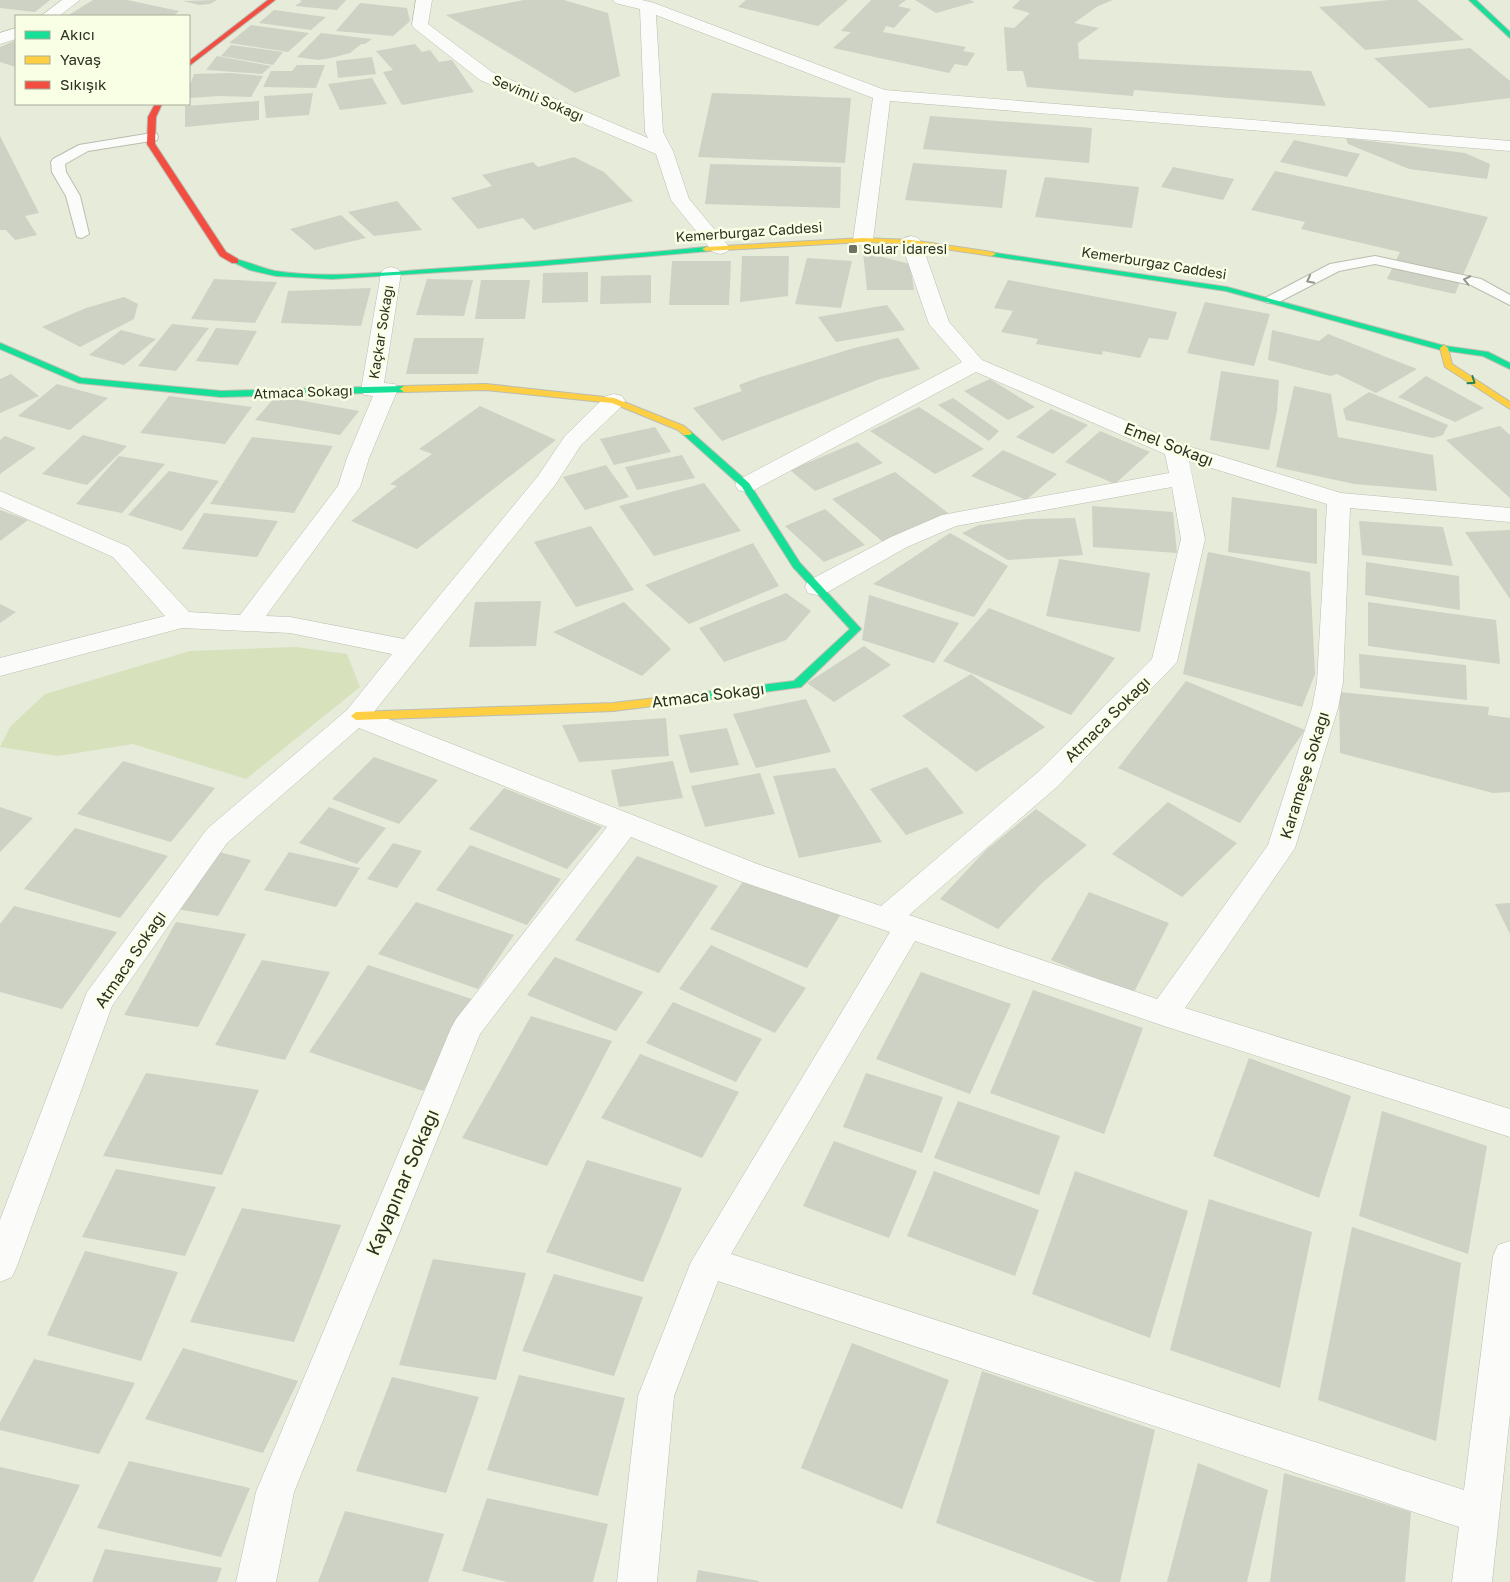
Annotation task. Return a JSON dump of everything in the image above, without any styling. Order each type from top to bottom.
[{"type":"main road","points":[[190,63],[272,0]]},
{"type":"main road","points":[[1472,0],[1510,36]]},
{"type":"main road","name":"Kemerburgaz Caddesi","points":[[158,105],[152,117],[151,144],[223,254],[243,266],[266,272],[322,276],[391,274],[583,262],[720,248],[863,240],[911,242],[1227,288],[1444,348],[1485,354],[1510,366]]},
{"type":"main road","name":"Atmaca Sokağı","points":[[0,346],[79,380],[221,394],[486,387],[614,401],[681,428],[746,485],[796,565],[856,629],[797,684],[613,707],[356,716]]},
{"type":"main road","points":[[1444,348],[1448,365],[1510,406]]},
{"type":"street","points":[[51,15],[72,0]]},
{"type":"street","name":"Sevimli Sokağı","points":[[424,0],[420,25],[486,76],[664,151]]},
{"type":"street","points":[[621,0],[648,6],[882,95],[1510,146]]},
{"type":"street","points":[[648,6],[654,132],[664,151],[680,200],[720,248]]},
{"type":"street","points":[[0,39],[15,33]]},
{"type":"street","points":[[863,240],[882,95]]},
{"type":"street","name":"Emel Sokağı","points":[[911,242],[939,324],[975,364],[1176,450],[1339,500],[1510,515]]},
{"type":"street","name":"Kaçkar Sokağı","points":[[247,623],[349,487],[380,390],[391,274]]},
{"type":"street","points":[[746,485],[975,364]]},
{"type":"street","name":"Atmaca Sokağı","points":[[0,1266],[98,1001],[216,836],[356,716],[547,480],[573,441],[614,401]]},
{"type":"street","name":"Atmaca Sokağı","points":[[637,1582],[656,1396],[708,1262],[897,923],[1048,779],[1164,662],[1193,539],[1176,450]]},
{"type":"street","points":[[817,587],[899,542],[950,520],[1182,478]]},
{"type":"street","points":[[0,498],[121,552],[182,620]]},
{"type":"street","name":"Karameşe Sokağı","points":[[1164,1014],[1281,848],[1325,708],[1330,682],[1339,500]]},
{"type":"street","points":[[0,667],[182,620],[290,625],[411,649]]},
{"type":"street","points":[[356,716],[750,873],[1164,1014],[1510,1123]]},
{"type":"street","name":"Kayapınar Sokağı","points":[[256,1582],[275,1492],[466,1028],[626,823]]},
{"type":"street","points":[[1472,1582],[1481,1515],[1499,1451],[1510,1256]]},
{"type":"street","points":[[708,1262],[1481,1515]]},
{"type":"lane","points":[[82,234],[73,196],[59,172],[58,162],[84,148],[152,137]]},
{"type":"lane","points":[[1272,300],[1334,267],[1375,260],[1476,282],[1510,301]]},
{"type":"green space","points":[[296,647],[347,654],[360,687],[246,779],[133,744],[58,756],[0,747],[10,727],[45,694],[190,651]]},
{"type":"building","points":[[0,0],[50,0],[35,12],[0,8]]},
{"type":"building","points":[[93,0],[127,0],[179,11],[174,15],[69,15]]},
{"type":"building","points":[[217,0],[210,4],[199,5],[183,1]]},
{"type":"building","points":[[300,0],[346,0],[337,10],[295,6],[302,1]]},
{"type":"building","points":[[524,0],[564,0],[608,13],[620,76],[575,93],[446,15]]},
{"type":"building","points":[[746,0],[848,0],[818,26],[738,7]]},
{"type":"building","points":[[871,0],[906,0],[898,6],[911,9],[894,28],[886,26],[883,32],[966,47],[963,51],[975,53],[967,66],[955,64],[949,73],[833,48],[851,32],[841,31]]},
{"type":"building","points":[[915,0],[970,0],[975,2],[936,13]]},
{"type":"building","points":[[1020,0],[1113,0],[1098,6],[1074,23],[1099,28],[1078,43],[1079,59],[1311,71],[1326,106],[1134,90],[1133,96],[1027,87],[1023,71],[1007,71],[1004,27],[1014,28],[1030,13],[1012,8]]},
{"type":"building","points":[[1389,0],[1417,0],[1464,40],[1365,50],[1319,7]]},
{"type":"building","points":[[360,3],[407,8],[410,21],[393,36],[336,31]]},
{"type":"building","points":[[274,10],[326,17],[311,30],[259,23]]},
{"type":"building","points":[[251,25],[309,33],[288,52],[229,43]]},
{"type":"building","points":[[321,33],[372,39],[365,44],[361,44],[350,53],[331,58],[318,60],[297,57]]},
{"type":"building","points":[[15,40],[15,67],[0,62],[0,47]]},
{"type":"building","points":[[415,44],[422,52],[430,50],[439,62],[452,60],[474,92],[402,105],[383,72],[393,70],[376,51]]},
{"type":"building","points":[[231,45],[283,52],[273,65],[221,56]]},
{"type":"building","points":[[1470,48],[1510,81],[1510,98],[1429,108],[1374,58]]},
{"type":"building","points":[[217,56],[271,66],[262,74],[206,70]]},
{"type":"building","points":[[372,57],[376,74],[338,78],[336,61]]},
{"type":"building","points":[[297,65],[325,65],[316,88],[263,87],[271,71],[292,71]]},
{"type":"building","points":[[231,73],[263,76],[251,97],[190,98],[190,85],[194,74]]},
{"type":"building","points":[[372,78],[387,104],[340,110],[328,84]]},
{"type":"building","points":[[313,93],[309,115],[266,118],[264,96]]},
{"type":"building","points":[[712,93],[851,98],[845,163],[698,157]]},
{"type":"building","points":[[259,101],[259,120],[185,127],[185,106]]},
{"type":"building","points":[[930,116],[1092,128],[1089,163],[923,149]]},
{"type":"building","points":[[0,136],[39,213],[25,216],[37,235],[15,240],[6,230],[0,230]]},
{"type":"building","points":[[1346,138],[1465,153],[1490,164],[1487,179],[1409,169],[1348,144]]},
{"type":"building","points":[[1294,140],[1360,154],[1347,177],[1280,162]]},
{"type":"building","points":[[574,157],[604,172],[633,201],[534,230],[523,218],[478,229],[451,198],[492,186],[482,175],[533,162],[538,167]]},
{"type":"building","points":[[913,163],[1007,170],[1002,208],[905,200]]},
{"type":"building","points":[[710,164],[841,167],[840,208],[705,204]]},
{"type":"building","points":[[1173,167],[1234,179],[1223,200],[1161,187]]},
{"type":"building","points":[[1275,171],[1488,217],[1455,294],[1387,279],[1400,252],[1301,229],[1305,222],[1251,210]]},
{"type":"building","points":[[1045,177],[1139,187],[1132,228],[1035,217]]},
{"type":"building","points":[[397,201],[422,230],[374,236],[348,212]]},
{"type":"building","points":[[341,215],[366,238],[315,250],[290,229]]},
{"type":"building","points":[[863,252],[910,264],[914,290],[867,290]]},
{"type":"building","points":[[742,256],[789,256],[788,296],[740,302]]},
{"type":"building","points":[[807,258],[852,261],[841,308],[795,304]]},
{"type":"building","points":[[672,261],[731,261],[729,305],[669,305]]},
{"type":"building","points":[[588,272],[588,302],[542,303],[543,273]]},
{"type":"building","points":[[651,275],[651,303],[600,304],[601,276]]},
{"type":"building","points":[[214,279],[277,282],[255,323],[191,319]]},
{"type":"building","points":[[427,279],[473,280],[464,316],[416,315]]},
{"type":"building","points":[[481,280],[530,280],[525,319],[475,319]]},
{"type":"building","points":[[1008,280],[1177,312],[1168,340],[1149,338],[1140,358],[1103,351],[1102,355],[1036,344],[1038,339],[1001,332],[1013,311],[994,308]]},
{"type":"building","points":[[371,288],[361,326],[281,323],[288,291]]},
{"type":"building","points":[[124,297],[138,304],[134,319],[80,347],[42,327],[86,308]]},
{"type":"building","points":[[1205,302],[1270,314],[1254,366],[1187,353]]},
{"type":"building","points":[[887,305],[905,330],[836,342],[818,317]]},
{"type":"building","points":[[172,324],[209,328],[176,371],[138,366]]},
{"type":"building","points":[[216,328],[257,331],[238,365],[196,361]]},
{"type":"building","points":[[121,330],[156,339],[124,365],[89,355]]},
{"type":"building","points":[[1272,330],[1319,341],[1328,334],[1417,369],[1376,393],[1337,374],[1331,376],[1268,360]]},
{"type":"building","points":[[414,338],[484,338],[478,374],[406,374]]},
{"type":"building","points":[[898,338],[920,369],[880,379],[722,441],[693,408],[742,391],[739,385],[760,377],[854,348]]},
{"type":"building","points":[[1221,371],[1279,380],[1277,411],[1269,450],[1210,440]]},
{"type":"building","points":[[11,374],[39,396],[0,413],[0,379]]},
{"type":"building","points":[[1426,376],[1484,408],[1455,422],[1398,397]]},
{"type":"building","points":[[990,379],[1035,407],[1008,420],[964,391]]},
{"type":"building","points":[[57,384],[108,398],[70,430],[18,416]]},
{"type":"building","points":[[1294,386],[1331,394],[1338,437],[1433,455],[1437,491],[1354,484],[1276,467]]},
{"type":"building","points":[[1369,392],[1448,425],[1443,435],[1433,438],[1346,420],[1343,409]]},
{"type":"building","points":[[169,396],[252,407],[225,444],[140,433]]},
{"type":"building","points":[[276,396],[359,411],[340,435],[255,420]]},
{"type":"building","points":[[953,398],[999,431],[989,441],[938,405]]},
{"type":"building","points":[[480,406],[556,440],[417,549],[351,521],[397,486],[390,484],[432,454],[419,449]]},
{"type":"building","points":[[919,407],[984,449],[935,474],[870,431]]},
{"type":"building","points":[[1051,409],[1088,425],[1053,454],[1016,437]]},
{"type":"building","points":[[1500,426],[1510,435],[1510,498],[1446,440]]},
{"type":"building","points":[[655,427],[671,452],[614,465],[600,439]]},
{"type":"building","points":[[1100,431],[1150,452],[1115,484],[1065,462]]},
{"type":"building","points":[[83,435],[127,446],[87,485],[42,474]]},
{"type":"building","points":[[5,436],[36,448],[0,474],[0,440]]},
{"type":"building","points":[[252,437],[333,446],[294,513],[210,504]]},
{"type":"building","points":[[857,442],[883,463],[815,491],[790,470]]},
{"type":"building","points":[[1003,450],[1057,474],[1026,500],[971,476]]},
{"type":"building","points":[[682,455],[695,478],[637,490],[625,467]]},
{"type":"building","points":[[119,456],[165,464],[122,513],[76,504]]},
{"type":"building","points":[[606,465],[629,497],[585,510],[563,477]]},
{"type":"building","points":[[169,471],[219,481],[182,531],[128,515]]},
{"type":"building","points":[[895,472],[948,513],[883,542],[832,499]]},
{"type":"building","points":[[704,483],[741,531],[654,556],[619,506]]},
{"type":"building","points":[[1232,497],[1317,509],[1317,564],[1228,552]]},
{"type":"building","points":[[1092,506],[1173,512],[1177,553],[1093,547]]},
{"type":"building","points":[[825,509],[865,545],[824,562],[785,526]]},
{"type":"building","points":[[0,510],[28,520],[0,541]]},
{"type":"building","points":[[204,513],[278,521],[257,557],[182,549]]},
{"type":"building","points":[[1075,518],[1083,555],[1008,560],[962,533],[979,525],[1028,519]]},
{"type":"building","points":[[1359,521],[1443,527],[1453,566],[1362,555]]},
{"type":"building","points":[[591,526],[634,590],[576,607],[534,542]]},
{"type":"building","points":[[1510,530],[1510,599],[1465,532]]},
{"type":"building","points":[[950,533],[1008,566],[974,617],[873,584]]},
{"type":"building","points":[[753,543],[779,586],[689,624],[645,585]]},
{"type":"building","points":[[1208,552],[1310,572],[1315,674],[1302,707],[1183,674]]},
{"type":"building","points":[[1059,559],[1150,573],[1140,632],[1046,616]]},
{"type":"building","points":[[1366,562],[1459,576],[1460,610],[1365,595]]},
{"type":"building","points":[[786,593],[811,611],[786,640],[724,662],[699,628]]},
{"type":"building","points":[[869,595],[959,623],[934,663],[862,640]]},
{"type":"building","points":[[541,601],[536,646],[469,647],[475,602]]},
{"type":"building","points":[[624,602],[671,649],[642,676],[553,632]]},
{"type":"building","points":[[1368,602],[1496,620],[1500,664],[1368,646]]},
{"type":"building","points":[[0,604],[16,612],[0,623]]},
{"type":"building","points":[[989,608],[1115,658],[1071,715],[943,661]]},
{"type":"building","points":[[864,646],[891,665],[834,702],[807,683]]},
{"type":"building","points":[[1359,654],[1466,665],[1467,700],[1360,688]]},
{"type":"building","points":[[971,674],[1045,727],[976,772],[902,716]]},
{"type":"building","points":[[1186,681],[1305,730],[1240,823],[1118,768]]},
{"type":"building","points":[[1339,692],[1489,707],[1488,715],[1510,718],[1510,792],[1493,793],[1340,753]]},
{"type":"building","points":[[806,699],[831,752],[756,768],[733,714]]},
{"type":"building","points":[[666,718],[669,756],[579,762],[562,725]]},
{"type":"building","points":[[727,728],[739,765],[690,773],[679,735]]},
{"type":"building","points":[[374,757],[438,780],[399,824],[332,799]]},
{"type":"building","points":[[123,761],[215,788],[171,842],[77,814]]},
{"type":"building","points":[[673,761],[683,798],[619,807],[611,770]]},
{"type":"building","points":[[927,767],[964,813],[906,835],[870,789]]},
{"type":"building","points":[[835,768],[882,842],[799,858],[773,776]]},
{"type":"building","points":[[760,773],[775,814],[705,827],[691,786]]},
{"type":"building","points":[[504,788],[602,827],[567,869],[469,829]]},
{"type":"building","points":[[1168,802],[1237,843],[1182,897],[1112,854]]},
{"type":"building","points":[[0,807],[33,818],[0,852]]},
{"type":"building","points":[[329,807],[386,828],[357,864],[299,843]]},
{"type":"building","points":[[1036,809],[1087,845],[1041,884],[998,929],[940,899],[986,850]]},
{"type":"building","points":[[75,828],[168,856],[120,918],[24,889]]},
{"type":"building","points":[[393,843],[422,851],[397,888],[367,879]]},
{"type":"building","points":[[470,845],[561,879],[527,925],[436,890]]},
{"type":"building","points":[[215,851],[251,860],[218,916],[177,909]]},
{"type":"building","points":[[289,852],[360,868],[336,907],[264,890]]},
{"type":"building","points":[[637,856],[718,886],[659,973],[575,940]]},
{"type":"building","points":[[746,877],[841,914],[807,968],[710,929]]},
{"type":"building","points":[[1089,892],[1169,923],[1133,994],[1051,960]]},
{"type":"building","points":[[416,902],[514,935],[478,989],[378,954]]},
{"type":"building","points":[[1510,903],[1510,934],[1495,904]]},
{"type":"building","points":[[14,906],[117,932],[62,1009],[0,992],[0,924]]},
{"type":"building","points":[[176,922],[246,934],[198,1027],[124,1015]]},
{"type":"building","points":[[711,945],[806,988],[775,1033],[679,989]]},
{"type":"building","points":[[555,957],[643,992],[616,1031],[527,995]]},
{"type":"building","points":[[262,960],[330,972],[285,1060],[215,1045]]},
{"type":"building","points":[[368,965],[478,1001],[423,1091],[309,1052]]},
{"type":"building","points":[[921,972],[1011,1004],[970,1094],[876,1059]]},
{"type":"building","points":[[1033,990],[1143,1028],[1104,1134],[990,1093]]},
{"type":"building","points":[[673,1002],[762,1039],[736,1082],[646,1043]]},
{"type":"building","points":[[531,1016],[612,1041],[547,1166],[462,1138]]},
{"type":"building","points":[[640,1054],[739,1092],[702,1158],[601,1118]]},
{"type":"building","points":[[1249,1058],[1351,1096],[1319,1198],[1213,1156]]},
{"type":"building","points":[[146,1073],[259,1090],[222,1175],[103,1156]]},
{"type":"building","points":[[866,1073],[943,1097],[922,1153],[843,1127]]},
{"type":"building","points":[[958,1101],[1060,1136],[1039,1195],[934,1158]]},
{"type":"building","points":[[1382,1111],[1487,1146],[1468,1254],[1359,1216]]},
{"type":"building","points":[[834,1141],[917,1171],[889,1238],[803,1206]]},
{"type":"building","points":[[587,1160],[682,1188],[643,1282],[546,1252]]},
{"type":"building","points":[[116,1169],[216,1187],[185,1256],[82,1237]]},
{"type":"building","points":[[934,1171],[1039,1210],[1015,1276],[907,1236]]},
{"type":"building","points":[[1075,1171],[1188,1211],[1150,1338],[1032,1294]]},
{"type":"building","points":[[1209,1199],[1312,1232],[1280,1388],[1170,1350]]},
{"type":"building","points":[[242,1208],[341,1225],[294,1342],[190,1322]]},
{"type":"building","points":[[1352,1227],[1461,1263],[1436,1441],[1318,1400]]},
{"type":"building","points":[[85,1251],[178,1272],[141,1361],[47,1335]]},
{"type":"building","points":[[433,1259],[526,1273],[496,1380],[399,1365]]},
{"type":"building","points":[[554,1274],[643,1297],[614,1376],[522,1351]]},
{"type":"building","points":[[852,1343],[949,1380],[902,1509],[801,1468]]},
{"type":"building","points":[[183,1348],[298,1381],[263,1453],[145,1419]]},
{"type":"building","points":[[34,1359],[135,1383],[99,1454],[0,1430],[0,1422]]},
{"type":"building","points":[[982,1371],[1155,1430],[1120,1582],[1096,1582],[936,1523]]},
{"type":"building","points":[[519,1375],[625,1398],[598,1496],[487,1470]]},
{"type":"building","points":[[392,1377],[479,1397],[446,1493],[356,1471]]},
{"type":"building","points":[[129,1461],[250,1488],[221,1557],[97,1528]]},
{"type":"building","points":[[1198,1463],[1268,1490],[1247,1582],[1167,1582]]},
{"type":"building","points":[[0,1467],[80,1485],[33,1582],[0,1582]]},
{"type":"building","points":[[1284,1473],[1411,1512],[1405,1582],[1270,1582]]},
{"type":"building","points":[[487,1498],[608,1524],[593,1582],[507,1582],[462,1571]]},
{"type":"building","points":[[345,1511],[444,1534],[428,1582],[318,1582]]},
{"type":"building","points":[[105,1549],[222,1568],[217,1582],[92,1582]]},
{"type":"building","points":[[698,1570],[759,1581],[759,1582],[696,1582]]},
{"type":"traffic: fast","points":[[1472,0],[1510,36]]},
{"type":"traffic: fast","points":[[235,261],[253,269],[276,273],[303,276],[332,276],[536,264],[706,249]]},
{"type":"traffic: fast","points":[[992,254],[1227,289],[1444,348],[1485,354],[1510,366]]},
{"type":"traffic: fast","points":[[0,346],[79,380],[221,394],[404,389]]},
{"type":"traffic: fast","points":[[673,700],[797,684],[856,629],[796,565],[746,485],[687,433]]},
{"type":"traffic: slow","points":[[706,249],[863,240],[911,242],[992,254]]},
{"type":"traffic: slow","points":[[1444,348],[1448,365],[1510,406]]},
{"type":"traffic: slow","points":[[404,389],[486,387],[614,401],[681,428],[687,433]]},
{"type":"traffic: slow","points":[[356,716],[613,707],[673,700]]},
{"type":"traffic: jam","points":[[190,63],[272,0]]},
{"type":"traffic: jam","points":[[158,105],[152,117],[151,144],[223,254],[235,261]]},
{"type":"place","name":"Sular İdaresi","points":[[853,249]]}]
